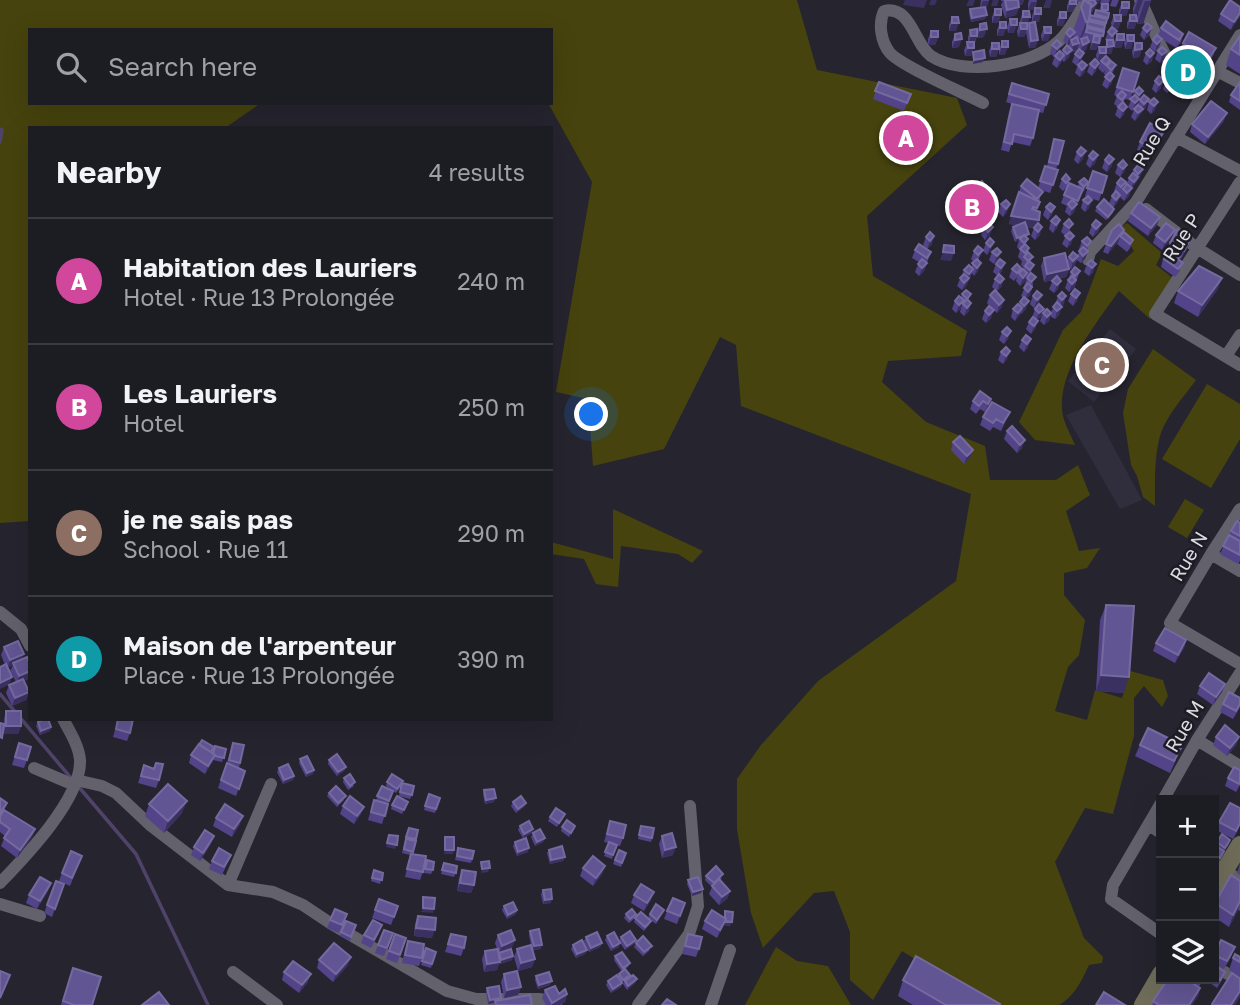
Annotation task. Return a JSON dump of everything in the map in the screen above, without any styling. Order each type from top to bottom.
[{"type":"street","points":[[983,103],[904,63],[890,53],[881,30],[884,11],[892,10],[903,15],[925,51],[933,57],[944,63],[970,68],[1016,61],[1051,47],[1067,32],[1086,0]]},
{"type":"street","points":[[1140,0],[1169,59],[1177,69],[1188,77],[1208,84]]},
{"type":"street","name":"Rue Q","points":[[1088,260],[1090,252],[1136,202],[1240,35]]},
{"type":"street","points":[[1217,71],[1240,83]]},
{"type":"street","points":[[1176,137],[1240,171]]},
{"type":"street","name":"Rue P","points":[[1226,356],[1155,314],[1240,182]]},
{"type":"street","points":[[1136,202],[1197,248],[1240,275]]},
{"type":"street","points":[[1240,335],[1226,356],[1240,365]]},
{"type":"street","name":"Rue N","points":[[1240,509],[1170,623],[1240,664]]},
{"type":"street","points":[[1211,554],[1240,570]]},
{"type":"street","points":[[0,612],[21,629],[28,642]]},
{"type":"street","name":"Rue M","points":[[1166,795],[1240,673]]},
{"type":"street","points":[[0,883],[56,819],[75,782],[80,763],[79,752],[64,721]]},
{"type":"street","points":[[1197,740],[1240,766]]},
{"type":"street","points":[[34,768],[75,782],[102,786],[116,793],[150,825],[228,885],[273,892],[303,905],[447,991],[476,999],[539,999],[551,1001],[556,1005]]},
{"type":"street","points":[[228,885],[271,785]]},
{"type":"street","points":[[638,1005],[689,934],[695,920],[698,906],[690,806]]},
{"type":"street","name":"Rue M","points":[[1156,813],[1113,884],[1111,898],[1156,930]]},
{"type":"street","points":[[1149,825],[1156,830]]},
{"type":"street","points":[[1226,872],[1240,845]]},
{"type":"street","points":[[0,905],[40,916]]},
{"type":"street","points":[[711,1005],[730,950]]},
{"type":"street","points":[[1219,970],[1240,981]]},
{"type":"street","points":[[233,972],[277,1005]]},
{"type":"street","points":[[1143,1005],[1156,983]]},
{"type":"shaded area","points":[[0,0],[797,0],[817,70],[957,98],[967,125],[867,216],[873,276],[967,331],[961,356],[888,361],[882,382],[926,422],[985,446],[990,480],[1056,480],[1078,465],[1090,495],[1066,511],[1079,551],[1100,548],[1087,568],[1064,573],[1064,595],[1085,620],[1079,655],[1068,667],[1055,711],[1087,720],[1095,690],[1122,698],[1130,671],[1163,680],[1168,696],[1162,707],[1144,686],[1134,698],[1134,736],[1113,814],[1085,808],[1055,862],[1084,938],[1103,957],[1102,963],[1089,965],[1073,993],[1059,1005],[989,1005],[902,951],[873,1000],[850,980],[850,932],[834,891],[814,893],[763,948],[751,913],[737,829],[737,779],[761,745],[818,681],[956,581],[971,494],[741,406],[736,345],[720,337],[664,449],[593,466],[588,399],[556,392],[592,182],[549,105],[553,105],[553,28],[28,28],[28,105],[258,105],[228,126],[28,126],[28,521],[0,523]]},
{"type":"shaded area","points":[[1127,223],[1162,253],[1156,265],[1174,279],[1150,319],[1119,291],[1081,347],[1067,378],[1062,413],[1075,445],[1035,440],[1019,422],[1063,330],[1081,312],[1101,259],[1118,266],[1134,251],[1120,228]]},
{"type":"shaded area","points":[[1110,329],[1136,349],[1094,402],[1068,381]]},
{"type":"shaded area","points":[[1153,349],[1196,380],[1161,432],[1156,457],[1155,506],[1143,497],[1131,465],[1123,413],[1128,389]]},
{"type":"shaded area","points":[[1207,384],[1240,404],[1240,439],[1211,488],[1162,459]]},
{"type":"shaded area","points":[[1091,405],[1142,500],[1120,509],[1066,415]]},
{"type":"shaded area","points":[[1185,499],[1204,510],[1187,538],[1168,527]]},
{"type":"shaded area","points":[[613,509],[703,551],[692,563],[678,554],[621,546],[618,587],[596,584],[584,559],[553,554],[553,543],[613,559]]},
{"type":"shaded area","points":[[776,947],[797,961],[828,966],[851,1005],[745,1005]]},
{"type":"building","points":[[1005,0],[1018,0],[1019,7],[1007,10]]},
{"type":"building","points":[[1084,0],[1091,4],[1089,21],[1086,22],[1081,7]]},
{"type":"building","points":[[1230,0],[1240,7],[1240,13],[1234,22],[1221,14]]},
{"type":"building","points":[[1122,2],[1129,2],[1129,8],[1122,8]]},
{"type":"building","points":[[1102,4],[1108,4],[1108,10],[1102,10]]},
{"type":"building","points":[[985,7],[987,15],[972,18],[970,9]]},
{"type":"building","points":[[1035,8],[1041,8],[1041,14],[1035,14]]},
{"type":"building","points":[[995,9],[1001,9],[1001,15],[995,15]]},
{"type":"building","points":[[1096,10],[1109,13],[1108,18],[1095,14]]},
{"type":"building","points":[[1023,11],[1029,11],[1030,17],[1023,17]]},
{"type":"building","points":[[1060,12],[1066,12],[1066,18],[1060,18]]},
{"type":"building","points":[[1090,15],[1107,19],[1106,23],[1089,19]]},
{"type":"building","points":[[1114,15],[1121,15],[1121,21],[1115,21]]},
{"type":"building","points":[[1130,15],[1136,15],[1137,21],[1130,21]]},
{"type":"building","points":[[952,17],[958,17],[959,23],[952,23]]},
{"type":"building","points":[[1010,19],[1017,19],[1017,25],[1011,25]]},
{"type":"building","points":[[1088,21],[1105,25],[1104,30],[1087,26]]},
{"type":"building","points":[[1166,21],[1183,34],[1179,40],[1161,28]]},
{"type":"building","points":[[1000,22],[1006,22],[1006,28],[1000,28]]},
{"type":"building","points":[[1035,22],[1038,40],[1031,41],[1029,23]]},
{"type":"building","points":[[986,23],[987,29],[980,30],[980,24]]},
{"type":"building","points":[[1020,23],[1027,23],[1027,29],[1021,29]]},
{"type":"building","points":[[1147,23],[1152,27],[1147,32],[1143,28]]},
{"type":"building","points":[[1044,27],[1051,27],[1051,33],[1045,33]]},
{"type":"building","points":[[1112,27],[1117,31],[1112,36],[1108,32]]},
{"type":"building","points":[[1070,28],[1075,32],[1070,37],[1066,33]]},
{"type":"building","points":[[1087,28],[1104,32],[1103,36],[1086,32]]},
{"type":"building","points":[[977,29],[977,36],[971,36],[970,30]]},
{"type":"building","points":[[931,31],[938,31],[938,37],[931,37]]},
{"type":"building","points":[[1189,32],[1216,48],[1209,58],[1183,43]]},
{"type":"building","points":[[961,33],[962,39],[955,40],[955,34]]},
{"type":"building","points":[[1117,34],[1124,34],[1124,40],[1117,40]]},
{"type":"building","points":[[1127,35],[1134,35],[1134,41],[1128,41]]},
{"type":"building","points":[[1157,35],[1162,39],[1157,44],[1153,40]]},
{"type":"building","points":[[1094,36],[1100,36],[1099,43],[1093,42]]},
{"type":"building","points":[[1240,36],[1240,55],[1231,49]]},
{"type":"building","points":[[1077,37],[1079,43],[1073,45],[1071,40]]},
{"type":"building","points":[[1087,37],[1089,42],[1083,45],[1081,39]]},
{"type":"building","points":[[1057,40],[1061,44],[1057,49],[1052,45]]},
{"type":"building","points":[[1107,40],[1113,40],[1114,46],[1107,47]]},
{"type":"building","points":[[1002,41],[1008,41],[1008,47],[1002,47]]},
{"type":"building","points":[[967,42],[974,42],[974,48],[968,48]]},
{"type":"building","points":[[992,43],[999,43],[999,49],[992,49]]},
{"type":"building","points":[[1135,43],[1142,43],[1142,49],[1135,50]]},
{"type":"building","points":[[1067,45],[1072,50],[1067,54],[1063,50]]},
{"type":"building","points":[[1099,47],[1106,47],[1106,53],[1100,53]]},
{"type":"building","points":[[1162,47],[1167,51],[1162,55],[1158,51]]},
{"type":"building","points":[[1079,49],[1084,53],[1080,58],[1075,54]]},
{"type":"building","points":[[1150,49],[1154,53],[1150,57],[1146,53]]},
{"type":"building","points":[[984,50],[985,58],[974,60],[973,52]]},
{"type":"building","points":[[1192,50],[1206,59],[1197,72],[1183,63]]},
{"type":"building","points":[[1060,51],[1064,55],[1060,60],[1055,56]]},
{"type":"building","points":[[1106,56],[1110,60],[1106,65],[1101,61]]},
{"type":"building","points":[[1169,57],[1174,61],[1170,65],[1165,61]]},
{"type":"building","points":[[1095,59],[1099,63],[1095,68],[1090,64]]},
{"type":"building","points":[[1082,61],[1087,65],[1082,70],[1078,65]]},
{"type":"building","points":[[1111,61],[1116,65],[1111,70],[1107,66]]},
{"type":"building","points":[[1173,64],[1178,68],[1174,73],[1169,69]]},
{"type":"building","points":[[1123,68],[1139,73],[1133,92],[1117,87]]},
{"type":"building","points":[[1110,72],[1114,76],[1110,81],[1105,77]]},
{"type":"building","points":[[1159,76],[1164,80],[1159,85],[1155,81]]},
{"type":"building","points":[[1170,77],[1175,81],[1170,85],[1166,81]]},
{"type":"building","points":[[879,82],[911,94],[907,103],[875,91]]},
{"type":"building","points":[[1240,82],[1240,101],[1231,95]]},
{"type":"building","points":[[1012,83],[1049,94],[1046,105],[1009,94]]},
{"type":"building","points":[[1139,87],[1143,91],[1139,95],[1135,91]]},
{"type":"building","points":[[1122,91],[1126,95],[1122,100],[1117,96]]},
{"type":"building","points":[[1135,95],[1139,99],[1135,103],[1130,99]]},
{"type":"building","points":[[1144,95],[1149,99],[1144,104],[1140,100]]},
{"type":"building","points":[[1154,98],[1158,102],[1154,106],[1149,102]]},
{"type":"building","points":[[1211,101],[1227,113],[1208,137],[1192,124]]},
{"type":"building","points":[[1123,102],[1127,107],[1123,111],[1118,107]]},
{"type":"building","points":[[1012,104],[1039,110],[1033,138],[1014,134],[1012,144],[1004,142]]},
{"type":"building","points":[[1138,105],[1143,109],[1138,113],[1134,109]]},
{"type":"building","points":[[1150,123],[1164,131],[1153,150],[1140,142]]},
{"type":"building","points":[[1054,139],[1064,141],[1058,164],[1049,162]]},
{"type":"building","points":[[1081,147],[1086,151],[1081,156],[1077,152]]},
{"type":"building","points":[[1093,151],[1098,155],[1093,160],[1089,156]]},
{"type":"building","points":[[1109,155],[1114,159],[1109,164],[1105,160]]},
{"type":"building","points":[[1123,160],[1127,165],[1123,169],[1118,165]]},
{"type":"building","points":[[1138,165],[1143,169],[1138,174],[1134,170]]},
{"type":"building","points":[[1045,166],[1058,170],[1053,185],[1040,181]]},
{"type":"building","points":[[1093,171],[1107,176],[1102,193],[1087,188]]},
{"type":"building","points":[[1133,173],[1138,177],[1134,182],[1129,178]]},
{"type":"building","points":[[1066,174],[1070,179],[1066,183],[1062,179]]},
{"type":"building","points":[[1084,178],[1088,182],[1084,187],[1079,182]]},
{"type":"building","points":[[1121,178],[1126,182],[1121,187],[1117,183]]},
{"type":"building","points":[[1027,179],[1043,192],[1037,199],[1021,186]]},
{"type":"building","points":[[982,181],[992,196],[968,218],[958,203]]},
{"type":"building","points":[[1069,183],[1083,189],[1078,201],[1064,195]]},
{"type":"building","points":[[1127,184],[1132,188],[1127,193],[1123,189]]},
{"type":"building","points":[[1116,191],[1120,195],[1116,200],[1112,196]]},
{"type":"building","points":[[1019,192],[1040,202],[1037,208],[1032,209],[1040,212],[1039,220],[1011,216]]},
{"type":"building","points":[[1088,196],[1092,200],[1088,204],[1083,200]]},
{"type":"building","points":[[1104,199],[1114,209],[1108,217],[1097,207]]},
{"type":"building","points":[[1006,200],[1010,204],[1006,209],[1001,204]]},
{"type":"building","points":[[1072,200],[1077,204],[1072,209],[1068,204]]},
{"type":"building","points":[[1139,202],[1160,217],[1151,228],[1131,213]]},
{"type":"building","points":[[1050,203],[1055,207],[1051,212],[1046,207]]},
{"type":"building","points":[[1056,216],[1060,220],[1056,225],[1051,221]]},
{"type":"building","points":[[1069,219],[1073,224],[1069,228],[1064,224]]},
{"type":"building","points":[[1096,220],[1101,224],[1096,229],[1092,225]]},
{"type":"building","points":[[1025,222],[1029,234],[1017,238],[1013,227]]},
{"type":"building","points":[[988,223],[993,227],[988,232],[984,227]]},
{"type":"building","points":[[1038,223],[1042,227],[1038,232],[1034,228]]},
{"type":"building","points":[[1166,223],[1175,230],[1165,242],[1156,235]]},
{"type":"building","points":[[1119,224],[1124,230],[1111,246],[1106,244],[1112,230]]},
{"type":"building","points":[[1178,229],[1192,237],[1184,251],[1170,243]]},
{"type":"building","points":[[930,232],[934,236],[930,241],[926,237]]},
{"type":"building","points":[[1070,232],[1074,236],[1070,240],[1065,236]]},
{"type":"building","points":[[1124,232],[1133,240],[1130,244],[1120,236]]},
{"type":"building","points":[[1024,235],[1028,239],[1024,243],[1020,239]]},
{"type":"building","points":[[1087,237],[1091,241],[1087,246],[1082,241]]},
{"type":"building","points":[[990,238],[994,242],[990,247],[986,243]]},
{"type":"building","points":[[919,244],[931,252],[927,258],[915,250]]},
{"type":"building","points":[[1025,244],[1029,248],[1025,253],[1020,249]]},
{"type":"building","points":[[944,245],[954,246],[954,253],[943,252]]},
{"type":"building","points":[[978,246],[983,250],[978,255],[974,251]]},
{"type":"building","points":[[1083,247],[1088,251],[1083,256],[1079,251]]},
{"type":"building","points":[[997,248],[1001,252],[997,256],[992,252]]},
{"type":"building","points":[[1168,248],[1180,256],[1178,259],[1183,263],[1178,269],[1164,259]]},
{"type":"building","points":[[1028,252],[1033,257],[1028,261],[1024,257]]},
{"type":"building","points":[[1073,252],[1078,256],[1073,261],[1069,257]]},
{"type":"building","points":[[1065,253],[1069,269],[1047,274],[1044,258]]},
{"type":"building","points":[[922,259],[927,263],[922,268],[918,264]]},
{"type":"building","points":[[977,259],[981,263],[977,268],[972,263]]},
{"type":"building","points":[[1000,259],[1005,263],[1001,268],[996,264]]},
{"type":"building","points":[[1091,260],[1096,264],[1092,268],[1087,264]]},
{"type":"building","points":[[1029,261],[1034,265],[1030,270],[1025,266]]},
{"type":"building","points":[[1017,264],[1021,268],[1017,273],[1012,269]]},
{"type":"building","points":[[969,265],[973,269],[969,274],[964,270]]},
{"type":"building","points":[[1199,266],[1222,278],[1202,305],[1178,291]]},
{"type":"building","points":[[1075,267],[1080,271],[1075,276],[1071,272]]},
{"type":"building","points":[[1023,269],[1027,273],[1023,278],[1019,273]]},
{"type":"building","points":[[1031,273],[1036,277],[1031,282],[1027,278]]},
{"type":"building","points":[[964,274],[969,278],[964,283],[960,278]]},
{"type":"building","points":[[999,274],[1004,279],[1000,283],[995,279]]},
{"type":"building","points":[[1057,276],[1061,281],[1057,285],[1052,281]]},
{"type":"building","points":[[1072,276],[1076,280],[1072,284],[1068,280]]},
{"type":"building","points":[[1028,283],[1032,287],[1028,292],[1024,288]]},
{"type":"building","points":[[1075,289],[1080,293],[1076,298],[1071,294]]},
{"type":"building","points":[[966,290],[971,294],[967,299],[962,294]]},
{"type":"building","points":[[995,290],[1004,300],[999,305],[990,295]]},
{"type":"building","points":[[1037,291],[1042,295],[1037,300],[1033,296]]},
{"type":"building","points":[[1062,292],[1066,296],[1062,300],[1058,296]]},
{"type":"building","points":[[959,296],[964,300],[959,305],[955,301]]},
{"type":"building","points":[[1024,297],[1029,301],[1024,306],[1020,302]]},
{"type":"building","points":[[967,299],[971,303],[967,308],[963,304]]},
{"type":"building","points":[[1057,302],[1062,307],[1057,311],[1053,307]]},
{"type":"building","points":[[1018,304],[1022,308],[1018,313],[1013,309]]},
{"type":"building","points":[[1039,304],[1044,309],[1039,313],[1035,309]]},
{"type":"building","points":[[989,306],[994,310],[989,315],[985,311]]},
{"type":"building","points":[[1047,309],[1051,313],[1047,317],[1043,313]]},
{"type":"building","points":[[1033,317],[1038,321],[1034,326],[1029,322]]},
{"type":"building","points":[[1007,327],[1011,331],[1007,336],[1002,332]]},
{"type":"building","points":[[1026,335],[1031,339],[1027,344],[1022,340]]},
{"type":"building","points":[[1006,347],[1010,351],[1006,356],[1001,352]]},
{"type":"building","points":[[980,391],[991,399],[988,404],[983,401],[979,406],[973,401]]},
{"type":"building","points":[[992,402],[1010,412],[1003,423],[996,419],[993,423],[983,417]]},
{"type":"building","points":[[1012,426],[1025,440],[1020,445],[1007,431]]},
{"type":"building","points":[[960,436],[973,450],[967,456],[953,442]]},
{"type":"building","points":[[1237,521],[1240,523],[1240,536],[1231,531]]},
{"type":"building","points":[[1229,535],[1240,541],[1240,555],[1223,546]]},
{"type":"building","points":[[1106,605],[1134,606],[1129,677],[1101,675]]},
{"type":"building","points":[[1165,628],[1186,640],[1178,655],[1156,643]]},
{"type":"building","points":[[18,641],[24,654],[10,660],[4,647]]},
{"type":"building","points":[[27,657],[28,672],[19,676],[13,663]]},
{"type":"building","points":[[6,664],[12,677],[0,683],[0,667]]},
{"type":"building","points":[[1209,673],[1225,684],[1216,697],[1200,686]]},
{"type":"building","points":[[23,679],[28,692],[15,698],[9,685]]},
{"type":"building","points":[[1229,692],[1240,698],[1236,711],[1223,704]]},
{"type":"building","points":[[6,711],[21,711],[21,726],[6,726]]},
{"type":"building","points":[[49,721],[51,727],[41,731],[38,722]]},
{"type":"building","points":[[118,721],[133,721],[130,733],[116,729]]},
{"type":"building","points":[[0,723],[4,724],[2,738],[0,737]]},
{"type":"building","points":[[1225,725],[1239,737],[1230,748],[1216,737]]},
{"type":"building","points":[[1148,728],[1172,740],[1170,743],[1181,748],[1174,761],[1140,745]]},
{"type":"building","points":[[202,740],[214,747],[211,752],[199,745]]},
{"type":"building","points":[[19,743],[31,747],[27,760],[15,757]]},
{"type":"building","points":[[233,743],[244,745],[240,763],[229,760]]},
{"type":"building","points":[[199,744],[215,755],[208,766],[191,755]]},
{"type":"building","points":[[215,746],[226,749],[224,758],[213,754]]},
{"type":"building","points":[[337,754],[346,767],[338,772],[329,760]]},
{"type":"building","points":[[307,756],[314,770],[307,773],[300,759]]},
{"type":"building","points":[[156,763],[163,764],[159,780],[141,776],[144,765],[154,769]]},
{"type":"building","points":[[227,763],[245,771],[239,789],[221,780]]},
{"type":"building","points":[[288,764],[294,776],[284,780],[279,768]]},
{"type":"building","points":[[1234,767],[1240,770],[1239,784],[1228,778]]},
{"type":"building","points":[[350,774],[355,782],[350,786],[344,778]]},
{"type":"building","points":[[392,774],[403,781],[397,789],[387,782]]},
{"type":"building","points":[[402,783],[414,786],[412,795],[400,792]]},
{"type":"building","points":[[168,784],[187,801],[168,821],[149,804]]},
{"type":"building","points":[[336,786],[346,796],[338,803],[329,793]]},
{"type":"building","points":[[382,786],[393,791],[389,801],[377,796]]},
{"type":"building","points":[[494,789],[496,798],[486,800],[484,790]]},
{"type":"building","points":[[429,794],[440,798],[436,809],[425,806]]},
{"type":"building","points":[[350,796],[364,807],[357,816],[343,806]]},
{"type":"building","points":[[397,796],[408,802],[404,810],[392,805]]},
{"type":"building","points":[[521,796],[526,803],[518,809],[513,802]]},
{"type":"building","points":[[0,798],[7,803],[0,813]]},
{"type":"building","points":[[374,800],[388,804],[385,816],[371,812]]},
{"type":"building","points":[[1230,803],[1240,808],[1240,823],[1236,831],[1219,822]]},
{"type":"building","points":[[225,804],[243,816],[234,829],[216,818]]},
{"type":"building","points":[[556,808],[565,814],[559,823],[550,817]]},
{"type":"building","points":[[4,810],[35,829],[20,850],[4,838],[10,829],[0,822]]},
{"type":"building","points":[[567,820],[575,826],[571,833],[562,827]]},
{"type":"building","points":[[529,821],[533,829],[524,834],[520,826]]},
{"type":"building","points":[[610,821],[626,825],[623,838],[607,834]]},
{"type":"building","points":[[641,826],[654,828],[652,838],[639,835]]},
{"type":"building","points":[[409,828],[418,830],[416,839],[406,837]]},
{"type":"building","points":[[540,829],[545,838],[537,842],[533,833]]},
{"type":"building","points":[[205,830],[214,836],[203,853],[194,847]]},
{"type":"building","points":[[672,833],[676,847],[665,850],[662,836]]},
{"type":"building","points":[[1222,834],[1230,840],[1225,848],[1219,844]]},
{"type":"building","points":[[389,835],[398,836],[397,845],[387,843]]},
{"type":"building","points":[[445,837],[454,837],[454,850],[445,850]]},
{"type":"building","points":[[526,838],[529,848],[518,852],[515,842]]},
{"type":"building","points":[[406,839],[416,841],[413,852],[404,849]]},
{"type":"building","points":[[609,842],[617,845],[613,855],[605,852]]},
{"type":"building","points":[[562,846],[565,857],[551,860],[549,850]]},
{"type":"building","points":[[219,848],[231,855],[224,867],[212,861]]},
{"type":"building","points":[[458,848],[474,851],[472,859],[457,856]]},
{"type":"building","points":[[619,850],[626,853],[622,863],[615,860]]},
{"type":"building","points":[[71,851],[82,856],[72,878],[62,873]]},
{"type":"building","points":[[411,854],[426,856],[423,872],[407,869]]},
{"type":"building","points":[[593,856],[605,866],[596,878],[583,868]]},
{"type":"building","points":[[427,860],[434,862],[433,870],[425,869]]},
{"type":"building","points":[[489,861],[490,868],[482,869],[481,862]]},
{"type":"building","points":[[444,863],[457,866],[456,873],[442,870]]},
{"type":"building","points":[[716,866],[723,874],[714,883],[706,876]]},
{"type":"building","points":[[374,870],[383,873],[382,880],[372,878]]},
{"type":"building","points":[[462,870],[476,872],[474,885],[460,883]]},
{"type":"building","points":[[1231,875],[1240,881],[1240,901],[1233,915],[1219,906],[1219,896]]},
{"type":"building","points":[[40,877],[51,883],[40,901],[29,895]]},
{"type":"building","points":[[698,877],[703,889],[693,892],[688,880]]},
{"type":"building","points":[[719,879],[730,891],[722,897],[712,886]]},
{"type":"building","points":[[56,881],[64,884],[55,909],[47,905]]},
{"type":"building","points":[[641,884],[654,892],[647,903],[634,895]]},
{"type":"building","points":[[551,889],[552,899],[545,900],[543,890]]},
{"type":"building","points":[[423,897],[435,898],[434,909],[423,908]]},
{"type":"building","points":[[673,898],[685,903],[680,916],[667,911]]},
{"type":"building","points":[[379,899],[398,906],[394,917],[375,910]]},
{"type":"building","points":[[513,902],[517,910],[508,915],[504,906]]},
{"type":"building","points":[[656,904],[664,910],[657,920],[650,914]]},
{"type":"building","points":[[335,909],[347,914],[342,925],[330,920]]},
{"type":"building","points":[[632,909],[636,914],[630,919],[626,914]]},
{"type":"building","points":[[712,910],[726,919],[720,930],[705,921]]},
{"type":"building","points":[[725,911],[733,912],[732,922],[725,921]]},
{"type":"building","points":[[641,912],[651,921],[645,927],[635,918]]},
{"type":"building","points":[[418,916],[436,918],[435,930],[416,928]]},
{"type":"building","points":[[373,920],[382,925],[374,940],[364,935]]},
{"type":"building","points":[[346,921],[356,925],[351,937],[341,932]]},
{"type":"building","points":[[539,929],[542,945],[534,946],[530,931]]},
{"type":"building","points":[[384,930],[393,933],[387,948],[378,945]]},
{"type":"building","points":[[511,930],[515,940],[502,946],[498,935]]},
{"type":"building","points":[[630,931],[636,940],[627,946],[621,937]]},
{"type":"building","points":[[597,932],[602,943],[591,948],[586,937]]},
{"type":"building","points":[[614,932],[620,943],[613,947],[607,936]]},
{"type":"building","points":[[395,934],[406,938],[400,955],[389,951]]},
{"type":"building","points":[[451,934],[466,937],[464,948],[448,944]]},
{"type":"building","points":[[688,934],[702,937],[699,949],[685,946]]},
{"type":"building","points":[[643,936],[652,946],[644,952],[636,943]]},
{"type":"building","points":[[582,940],[587,950],[577,954],[573,945]]},
{"type":"building","points":[[1221,940],[1235,947],[1227,961],[1219,957]]},
{"type":"building","points":[[408,941],[424,944],[422,958],[405,955]]},
{"type":"building","points":[[334,943],[351,957],[336,974],[319,960]]},
{"type":"building","points":[[531,945],[535,959],[521,963],[517,949]]},
{"type":"building","points":[[426,948],[436,952],[432,964],[422,961]]},
{"type":"building","points":[[498,949],[500,962],[487,964],[485,951]]},
{"type":"building","points":[[511,949],[513,956],[501,960],[499,953]]},
{"type":"building","points":[[622,952],[630,963],[623,968],[615,956]]},
{"type":"building","points":[[916,956],[1000,1004],[946,1005],[903,980]]},
{"type":"building","points":[[293,961],[311,974],[302,985],[284,972]]},
{"type":"building","points":[[73,968],[101,977],[92,1005],[74,1005],[63,1001]]},
{"type":"building","points":[[1219,968],[1225,972],[1219,979]]},
{"type":"building","points":[[625,969],[630,975],[623,980],[619,974]]},
{"type":"building","points":[[0,971],[10,975],[0,998]]},
{"type":"building","points":[[517,971],[521,987],[507,990],[504,974]]},
{"type":"building","points":[[549,972],[552,981],[539,985],[536,976]]},
{"type":"building","points":[[1232,973],[1240,979],[1240,991],[1231,1005],[1213,1005],[1212,1004]]},
{"type":"building","points":[[617,975],[622,983],[613,989],[608,981]]},
{"type":"building","points":[[633,975],[637,979],[628,986],[625,981]]},
{"type":"building","points":[[1165,984],[1194,984],[1200,988],[1189,1005],[1159,1005],[1153,1001]]},
{"type":"building","points":[[499,986],[501,998],[490,1000],[487,988]]},
{"type":"building","points":[[555,986],[559,994],[565,989],[567,994],[552,1003],[545,990]]},
{"type":"building","points":[[159,992],[169,1005],[142,1005]]},
{"type":"building","points":[[1104,992],[1125,1005],[1096,1005]]},
{"type":"building","points":[[530,995],[532,1005],[496,1005],[495,1001]]},
{"type":"building","points":[[667,999],[676,1005],[662,1005]]},
{"type":"waterway","points":[[0,129],[0,142]]},
{"type":"waterway","points":[[0,694],[71,778]]},
{"type":"waterway","points":[[78,786],[136,854],[208,1005]]},
{"type":"place","name":"Maison de l'arpenteur","points":[[1188,72]]},
{"type":"place","name":"Habitation des Lauriers","points":[[906,138]]},
{"type":"place","name":"Les Lauriers","points":[[972,207]]},
{"type":"place","name":"je ne sais pas","points":[[1102,365]]}]
